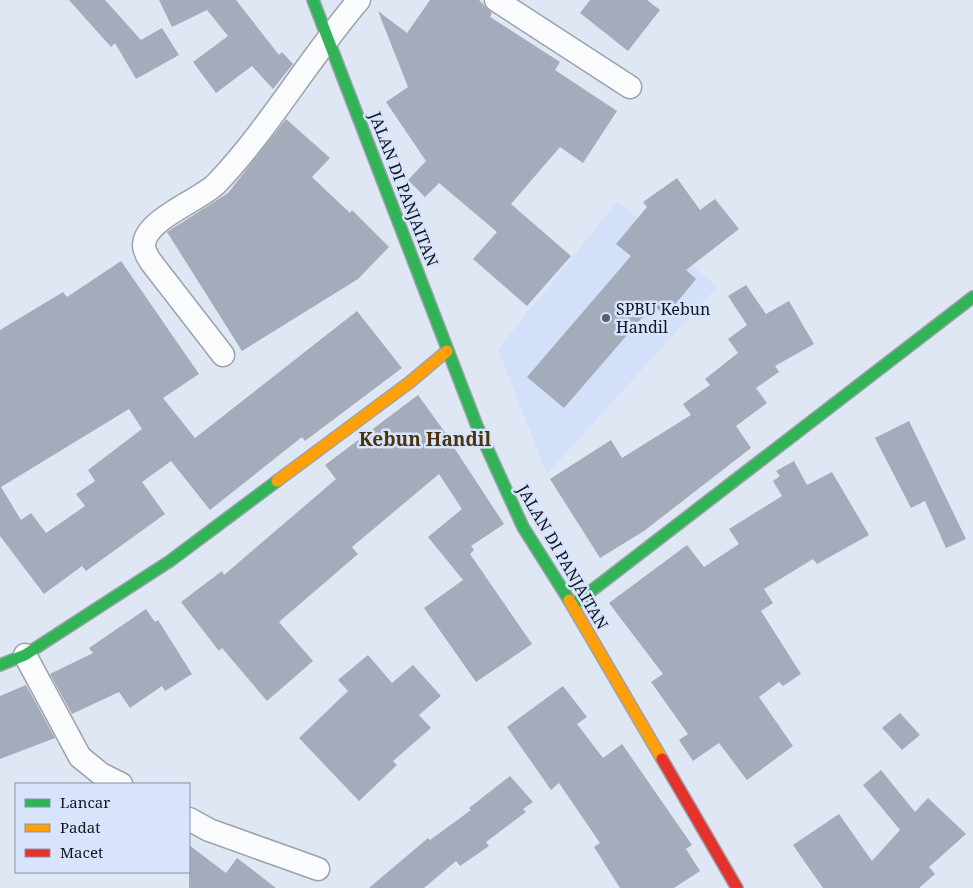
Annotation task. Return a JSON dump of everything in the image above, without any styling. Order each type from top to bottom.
[{"type":"street","name":"JALAN DI PANJAITAN","points":[[314,0],[447,351],[477,426],[523,528],[573,605],[737,888]]},
{"type":"street","points":[[223,355],[151,262],[144,245],[146,236],[156,225],[216,184],[277,107],[328,36],[359,0]]},
{"type":"street","points":[[496,0],[630,87]]},
{"type":"street","points":[[573,605],[973,297]]},
{"type":"street","points":[[0,665],[25,655],[170,561],[410,382],[447,351]]},
{"type":"street","points":[[25,655],[80,757],[101,774],[119,783]]},
{"type":"street","points":[[190,820],[209,830],[318,869]]},
{"type":"shaded area","name":"SPBU Kebun Handil","points":[[618,201],[717,287],[547,474],[498,349]]},
{"type":"building","points":[[69,0],[105,0],[141,40],[162,28],[179,55],[136,79],[115,43],[111,47]]},
{"type":"building","points":[[159,0],[236,0],[279,55],[282,52],[293,64],[273,89],[252,66],[216,93],[193,62],[228,36],[207,10],[172,27]]},
{"type":"building","points":[[430,0],[479,0],[492,13],[490,17],[560,62],[555,70],[617,111],[583,163],[560,147],[511,204],[571,256],[527,306],[473,259],[497,232],[439,183],[425,197],[408,180],[426,161],[386,102],[408,87],[378,11],[407,33]]},
{"type":"building","points":[[590,0],[647,0],[660,10],[628,51],[580,13]]},
{"type":"building","points":[[286,119],[330,158],[312,177],[350,213],[352,210],[389,247],[358,279],[242,351],[167,232],[228,193]]},
{"type":"building","points":[[677,178],[700,210],[715,199],[739,229],[686,270],[696,279],[669,312],[661,312],[653,305],[564,408],[527,377],[631,256],[616,244],[647,207],[643,202]]},
{"type":"building","points":[[121,261],[199,374],[163,398],[195,438],[357,311],[402,368],[305,441],[302,437],[210,510],[171,461],[142,482],[165,514],[86,571],[82,566],[44,594],[0,536],[0,330],[63,292],[67,297]],"holes":[[[129,409],[142,429],[88,470],[95,481],[76,494],[85,506],[46,533],[31,513],[21,520],[1,487]]]},
{"type":"building","points":[[746,285],[766,314],[789,301],[814,344],[775,366],[779,372],[756,388],[767,403],[736,426],[751,448],[644,531],[600,558],[550,479],[611,440],[622,458],[691,415],[683,404],[710,385],[705,379],[738,353],[728,339],[747,325],[728,296]]},
{"type":"building","points":[[418,395],[452,442],[504,524],[471,546],[474,550],[470,554],[532,644],[476,682],[424,608],[463,580],[428,537],[462,509],[439,474],[352,547],[358,554],[279,622],[313,661],[267,701],[222,648],[219,651],[181,602],[222,571],[224,575],[336,479],[325,465]]},
{"type":"building","points":[[909,421],[966,539],[946,548],[925,501],[911,508],[875,438]]},
{"type":"building","points":[[794,461],[807,485],[832,472],[869,535],[817,564],[813,559],[764,589],[773,603],[761,611],[801,674],[783,686],[779,682],[759,697],[793,746],[747,780],[719,743],[693,761],[679,740],[688,734],[651,682],[663,674],[609,603],[687,545],[704,567],[739,544],[729,529],[782,496],[773,481],[780,476],[776,471]]},
{"type":"building","points":[[146,609],[155,622],[158,620],[192,674],[165,691],[162,686],[130,708],[119,692],[72,714],[50,674],[93,653],[89,648]]},
{"type":"building","points":[[368,655],[392,683],[413,665],[441,696],[419,715],[431,728],[393,761],[397,765],[359,801],[299,738],[348,691],[338,680]]},
{"type":"building","points":[[26,685],[55,738],[0,759],[0,696]]},
{"type":"building","points":[[563,686],[587,717],[577,724],[603,758],[622,744],[692,845],[686,849],[700,871],[674,888],[620,888],[594,847],[600,843],[559,783],[551,790],[507,727]]},
{"type":"building","points":[[900,713],[920,735],[902,750],[882,728]]},
{"type":"building","points":[[881,770],[915,812],[928,798],[966,834],[929,867],[935,874],[919,888],[823,888],[793,845],[839,814],[872,861],[900,830],[863,785]]},
{"type":"building","points":[[510,776],[533,802],[523,809],[526,812],[486,842],[489,846],[460,866],[456,861],[424,888],[369,888],[428,838],[430,840],[471,810],[469,808]]},
{"type":"building","points":[[190,846],[226,873],[237,858],[276,888],[189,888]]},
{"type":"traffic: fast","points":[[313,0],[477,426],[523,527],[569,600]]},
{"type":"traffic: fast","points":[[573,605],[973,297]]},
{"type":"traffic: fast","points":[[0,665],[25,655],[170,561],[277,481]]},
{"type":"traffic: slow","points":[[277,481],[410,382],[447,351]]},
{"type":"traffic: slow","points":[[569,600],[662,759]]},
{"type":"traffic: jam","points":[[662,759],[737,888]]},
{"type":"place","name":"SPBU Kebun Handil","points":[[606,318]]},
{"type":"district","name":"Kebun Handil","points":[[425,439]]}]
